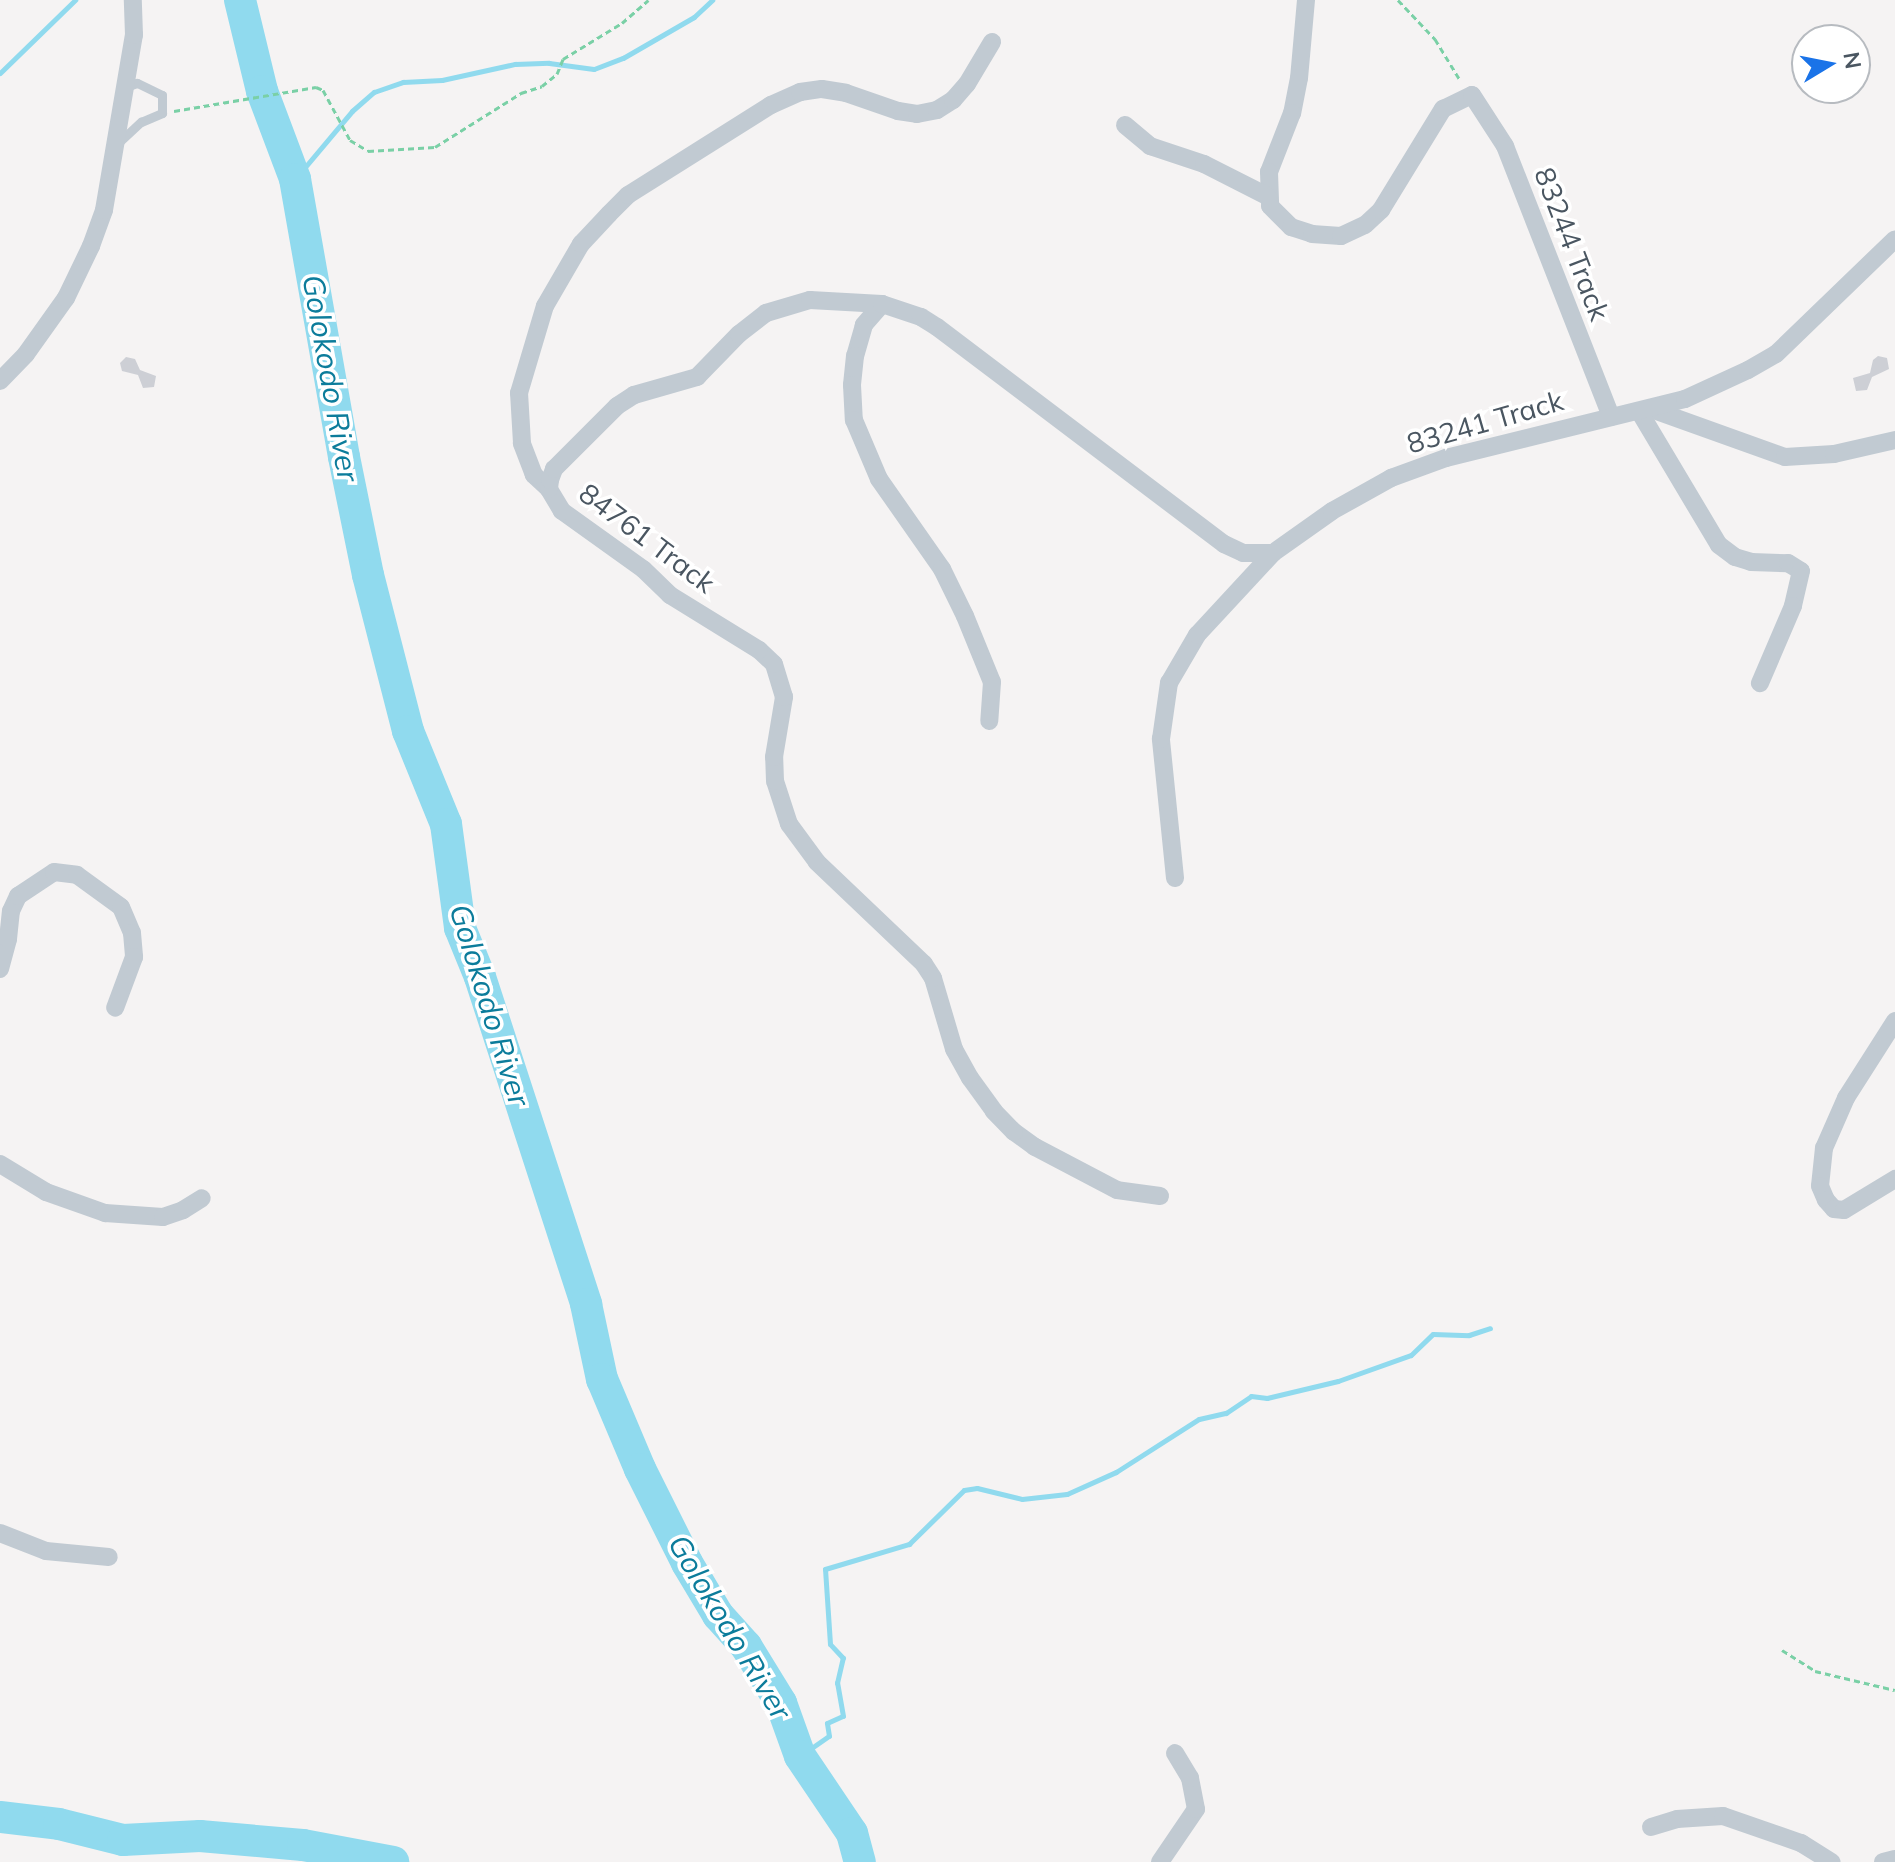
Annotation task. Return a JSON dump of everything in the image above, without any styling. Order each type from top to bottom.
[{"type":"street","points":[[0,381],[26,354],[66,298],[104,210],[134,35],[133,0]]},
{"type":"street","points":[[1306,0],[1299,78],[1292,113],[1269,172],[1267,196],[1277,216],[1291,227],[1312,234],[1341,236],[1365,225],[1381,210],[1443,109],[1472,95]]},
{"type":"street","points":[[549,489],[534,475],[522,443],[519,393],[545,306],[581,244],[609,214],[628,195],[771,105],[800,92],[822,89],[846,93],[898,111],[917,114],[937,110],[953,100],[967,84],[992,42]]},
{"type":"street","name":"83244 Track","points":[[1472,95],[1505,146],[1611,417]]},
{"type":"street","points":[[1125,125],[1150,146],[1204,164],[1267,196]]},
{"type":"street","name":"83241 Track","points":[[1175,878],[1161,739],[1169,683],[1197,635],[1273,553],[1332,511],[1391,478],[1446,458],[1685,399],[1776,354],[1895,239]]},
{"type":"street","name":"84761 Track","points":[[1160,1196],[1117,1190],[1035,1147],[1014,1132],[994,1111],[954,1049],[933,978],[924,964],[817,862],[789,824],[775,781],[774,757],[784,697],[774,664],[759,650],[670,595],[643,569],[562,511],[549,489],[554,469],[617,406],[634,395],[697,377],[739,334],[766,313],[810,300],[882,304],[921,317],[937,327],[1224,544],[1243,553],[1273,553]]},
{"type":"street","points":[[882,304],[864,325],[855,356],[852,385],[854,420],[879,479],[942,569],[965,616],[992,682],[989,721]]},
{"type":"street","points":[[1645,410],[1785,457],[1834,454],[1895,440]]},
{"type":"street","points":[[1645,410],[1719,545],[1735,557],[1751,562],[1788,563],[1801,571],[1793,606],[1760,683]]},
{"type":"street","points":[[0,969],[11,911],[18,896],[54,872],[77,875],[121,907],[132,933],[134,957],[115,1008]]},
{"type":"street","points":[[1895,1021],[1846,1098],[1824,1148],[1820,1186],[1834,1209],[1844,1210],[1895,1179]]},
{"type":"street","points":[[0,1164],[46,1192],[105,1213],[163,1217],[183,1210],[202,1198]]},
{"type":"street","points":[[0,1533],[46,1551],[109,1557]]},
{"type":"street","points":[[1160,1862],[1196,1809],[1190,1778],[1175,1753]]},
{"type":"street","points":[[1651,1827],[1677,1819],[1723,1816],[1801,1843],[1832,1862]]},
{"type":"street","points":[[1883,1862],[1895,1859]]},
{"type":"lane","points":[[113,148],[141,122],[162,113],[162,95],[137,83],[123,89]]},
{"type":"path","points":[[162,113],[316,87],[323,90],[350,140],[368,151],[435,147],[521,93],[542,86],[557,74],[563,59],[622,23],[648,0]]},
{"type":"path","points":[[1398,0],[1435,39],[1472,95]]},
{"type":"path","points":[[1782,1650],[1815,1671],[1895,1690]]},
{"type":"building","points":[[1878,356],[1887,358],[1889,369],[1872,377],[1867,390],[1856,391],[1853,378],[1870,373],[1873,360]]},
{"type":"building","points":[[126,357],[135,359],[140,370],[156,376],[154,387],[143,388],[138,375],[122,371],[120,363]]},
{"type":"waterway","points":[[0,73],[75,0]]},
{"type":"waterway","name":"Golokodo River","points":[[240,0],[262,91],[295,179],[368,575],[408,731],[446,824],[460,928],[480,977],[586,1304],[602,1379],[640,1469],[687,1563],[718,1615],[746,1646],[781,1703],[800,1756],[852,1833],[860,1862]]},
{"type":"waterway","points":[[295,179],[352,111],[374,92],[403,82],[442,80],[515,64],[549,63],[594,69],[623,58],[694,17],[712,0]]},
{"type":"waterway","points":[[800,1756],[829,1736],[827,1723],[843,1716],[837,1683],[843,1658],[830,1644],[825,1569],[909,1544],[964,1490],[977,1488],[1022,1499],[1067,1494],[1116,1472],[1199,1419],[1226,1413],[1251,1396],[1267,1398],[1338,1381],[1411,1355],[1433,1334],[1469,1335],[1490,1328]]},
{"type":"waterway","name":"Golokodo River","points":[[0,1817],[59,1824],[123,1840],[200,1836],[303,1845],[393,1862]]}]
